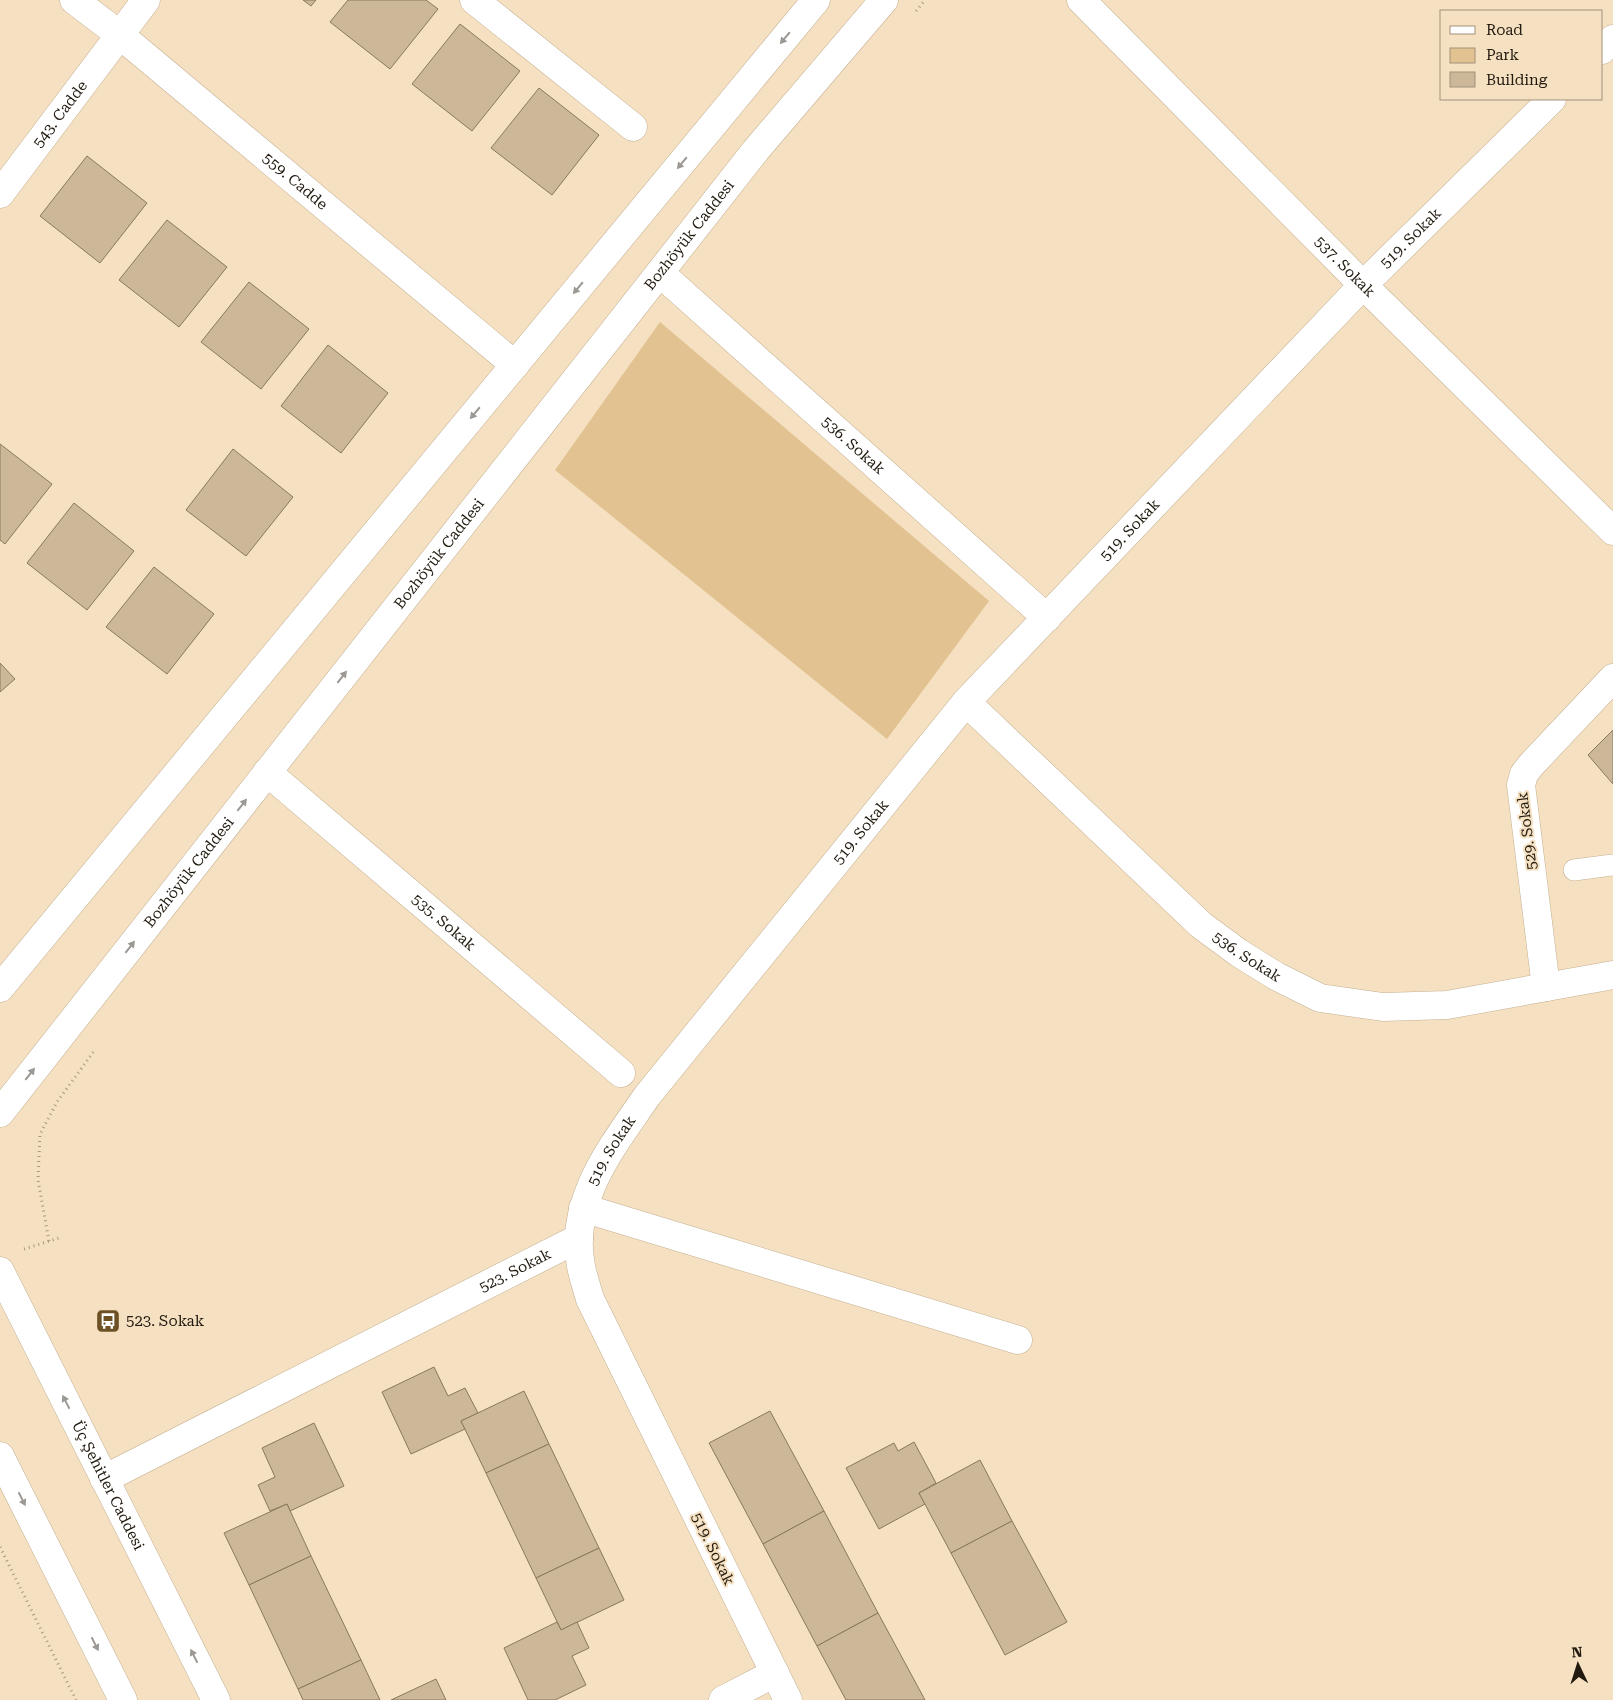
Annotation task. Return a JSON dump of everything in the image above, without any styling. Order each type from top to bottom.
[{"type":"street","name":"559. Cadde","points":[[74,0],[120,34],[515,365]]},
{"type":"street","name":"543. Cadde","points":[[0,194],[146,0]]},
{"type":"street","points":[[0,988],[816,0]]},
{"type":"street","name":"Bozhöyük Caddesi","points":[[0,1113],[756,150],[884,0]]},
{"type":"street","name":"537. Sokak","points":[[1081,0],[1363,284],[1613,531]]},
{"type":"street","points":[[479,3],[633,128]]},
{"type":"street","points":[[1603,49],[1613,39]]},
{"type":"street","name":"519. Sokak","points":[[788,1700],[590,1299],[581,1265],[579,1238],[583,1208],[594,1177],[607,1153],[647,1096],[966,702],[1363,284],[1551,100]]},
{"type":"street","name":"536. Sokak","points":[[660,273],[1047,618]]},
{"type":"street","name":"529. Sokak","points":[[1546,987],[1521,785],[1524,774],[1531,764],[1613,678]]},
{"type":"street","name":"536. Sokak","points":[[966,702],[1201,925],[1239,953],[1284,980],[1320,998],[1383,1007],[1447,1004],[1613,975]]},
{"type":"street","name":"535. Sokak","points":[[267,772],[621,1073]]},
{"type":"street","points":[[583,1208],[1018,1340]]},
{"type":"street","name":"523. Sokak","points":[[104,1479],[579,1238]]},
{"type":"street","name":"Üç Şehitler Caddesi","points":[[8,1261],[104,1479],[216,1700]]},
{"type":"street","points":[[0,1456],[123,1700]]},
{"type":"street","points":[[723,1700],[775,1673]]},
{"type":"lane","points":[[1574,870],[1613,865]]},
{"type":"path","points":[[49,1241],[38,1180],[40,1134],[57,1102]]},
{"type":"path","points":[[8,1261],[59,1238]]},
{"type":"path","points":[[0,1546],[76,1700]]},
{"type":"green space","points":[[660,322],[989,601],[887,739],[555,470]]},
{"type":"building","points":[[303,0],[316,0],[311,6]]},
{"type":"building","points":[[348,0],[426,0],[438,9],[390,69],[330,22]]},
{"type":"building","points":[[460,24],[520,71],[472,131],[412,84]]},
{"type":"building","points":[[539,88],[599,135],[552,195],[491,148]]},
{"type":"building","points":[[87,156],[147,203],[100,263],[40,216]]},
{"type":"building","points":[[167,220],[227,267],[179,327],[119,280]]},
{"type":"building","points":[[249,282],[309,329],[261,389],[201,342]]},
{"type":"building","points":[[328,345],[388,393],[341,453],[281,406]]},
{"type":"building","points":[[0,444],[52,484],[5,544],[0,540]]},
{"type":"building","points":[[233,449],[293,497],[246,556],[186,510]]},
{"type":"building","points":[[74,503],[134,551],[87,610],[27,563]]},
{"type":"building","points":[[154,567],[214,614],[167,674],[106,627]]},
{"type":"building","points":[[0,663],[15,679],[0,692]]},
{"type":"building","points":[[1613,730],[1613,784],[1588,755]]},
{"type":"building","points":[[434,1367],[448,1396],[465,1388],[478,1413],[461,1421],[465,1429],[411,1454],[382,1392]]},
{"type":"building","points":[[524,1391],[549,1444],[486,1473],[461,1421]]},
{"type":"building","points":[[770,1411],[824,1511],[763,1544],[709,1443]]},
{"type":"building","points":[[314,1423],[344,1486],[290,1511],[287,1504],[270,1511],[258,1485],[275,1477],[262,1448]]},
{"type":"building","points":[[914,1442],[936,1483],[919,1493],[925,1504],[879,1529],[846,1468],[894,1443],[898,1451]]},
{"type":"building","points":[[549,1444],[599,1548],[536,1578],[486,1473]]},
{"type":"building","points":[[980,1460],[1012,1521],[951,1553],[919,1493]]},
{"type":"building","points":[[287,1504],[311,1556],[249,1585],[224,1533]]},
{"type":"building","points":[[824,1511],[878,1613],[817,1646],[763,1544]]},
{"type":"building","points":[[1012,1521],[1067,1622],[1005,1655],[951,1553]]},
{"type":"building","points":[[599,1548],[624,1600],[561,1630],[536,1578]]},
{"type":"building","points":[[311,1556],[361,1660],[298,1689],[249,1585]]},
{"type":"building","points":[[878,1613],[925,1700],[846,1700],[817,1646]]},
{"type":"building","points":[[557,1622],[561,1630],[577,1622],[589,1648],[572,1656],[586,1685],[555,1700],[528,1700],[504,1648]]},
{"type":"building","points":[[361,1660],[380,1700],[303,1700],[298,1689]]},
{"type":"building","points":[[436,1679],[446,1700],[391,1700]]},
{"type":"place","name":"523. Sokak","points":[[108,1321]]}]
